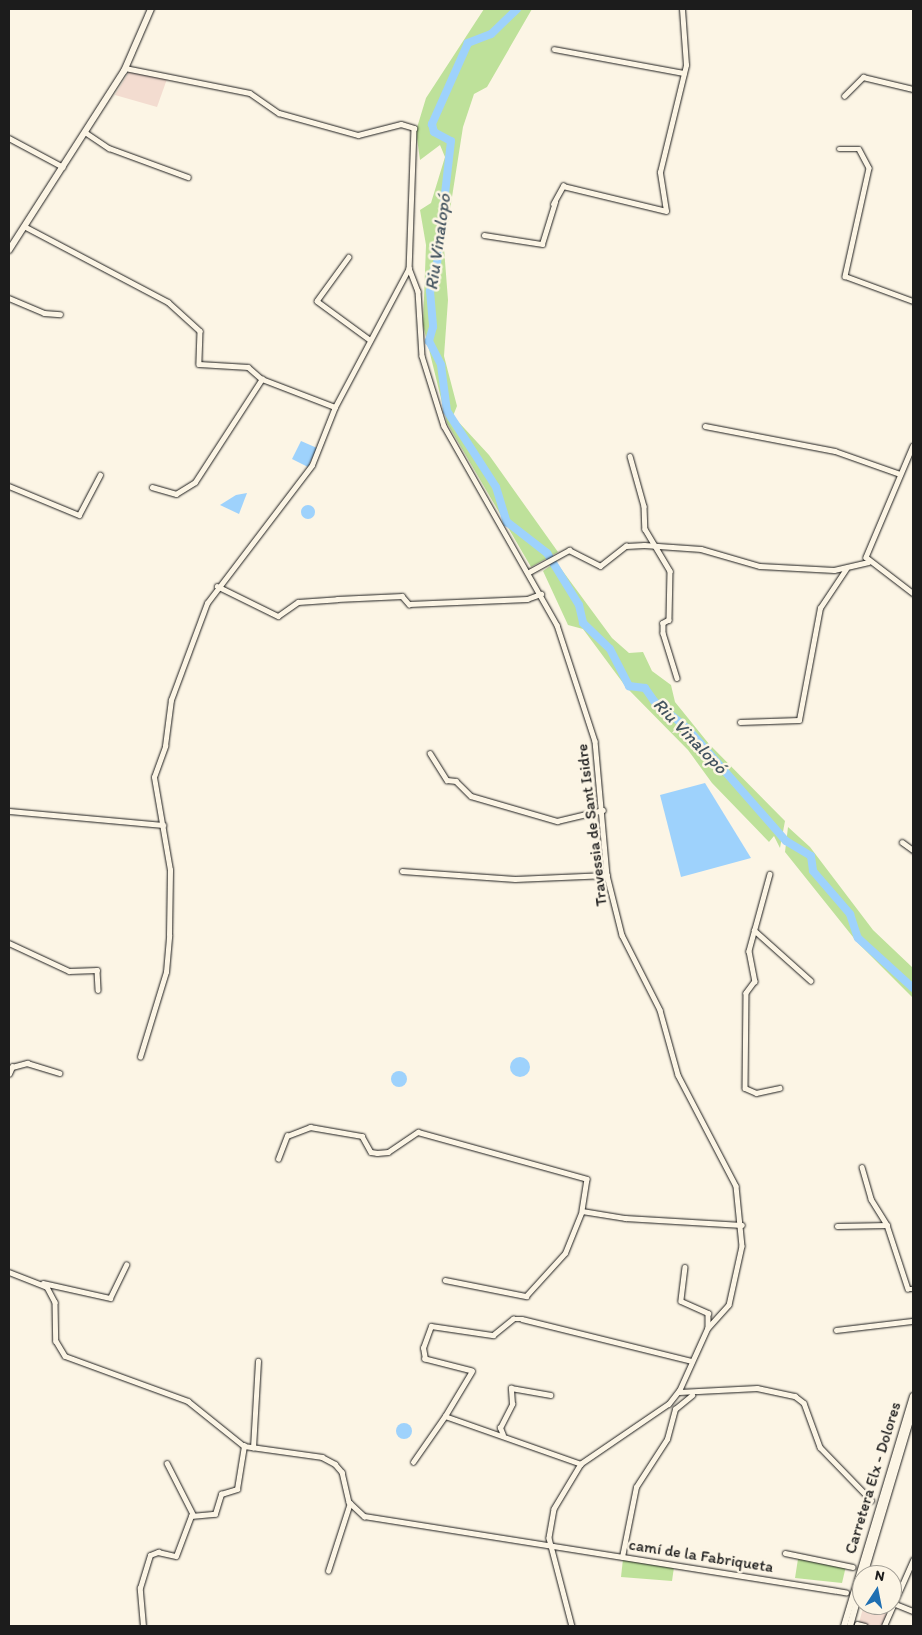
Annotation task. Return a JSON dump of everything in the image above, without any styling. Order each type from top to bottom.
[{"type":"main road","points":[[9,250],[125,68],[149,9]]},
{"type":"main road","name":"Carretera Elx - Dolores","points":[[844,1626],[913,1396]]},
{"type":"main road","name":"Carretera Elx - Dolores","points":[[867,1565],[913,1411]]},
{"type":"street","points":[[484,235],[542,244],[557,190],[563,186],[666,211],[661,166],[684,72],[682,9]]},
{"type":"street","points":[[554,49],[684,72]]},
{"type":"street","name":"Travessia de Sant Isidre","points":[[125,68],[250,93],[278,113],[358,135],[401,124],[414,128],[408,268],[418,291],[422,356],[444,426],[541,594],[586,704],[596,741],[607,875],[622,935],[660,1010],[682,1083],[736,1186],[742,1225],[735,1291],[708,1328],[679,1392],[653,1418],[581,1464],[554,1509],[551,1549],[572,1626]]},
{"type":"street","points":[[844,96],[863,78],[913,89]]},
{"type":"street","points":[[85,132],[109,148],[188,177]]},
{"type":"street","points":[[9,138],[63,167]]},
{"type":"street","points":[[840,149],[859,149],[869,168],[845,276],[913,301]]},
{"type":"street","points":[[24,226],[168,302],[200,331],[199,364],[248,367],[262,379],[334,407]]},
{"type":"street","points":[[349,257],[318,301],[370,340]]},
{"type":"street","points":[[140,1057],[166,972],[170,870],[154,777],[165,746],[168,710],[202,614],[218,586],[312,465],[334,407],[408,268]]},
{"type":"street","points":[[9,298],[44,313],[60,314]]},
{"type":"street","points":[[152,487],[176,494],[195,482],[262,379]]},
{"type":"street","points":[[706,426],[835,451],[900,474]]},
{"type":"street","points":[[868,562],[868,547],[881,527],[900,474],[913,446]]},
{"type":"street","points":[[630,456],[644,506],[645,529],[670,572],[668,620],[663,623],[663,633],[677,678]]},
{"type":"street","points":[[9,486],[79,515],[100,475]]},
{"type":"street","points":[[529,572],[573,550],[600,566],[626,546],[701,549],[753,565],[846,569],[868,562]]},
{"type":"street","points":[[868,562],[913,593]]},
{"type":"street","points":[[740,722],[799,720],[820,608],[846,569]]},
{"type":"street","points":[[218,586],[278,616],[298,602],[402,596],[409,604],[527,599],[541,594]]},
{"type":"street","points":[[430,753],[447,780],[456,781],[471,796],[562,821],[603,810]]},
{"type":"street","points":[[9,811],[163,825]]},
{"type":"street","points":[[902,842],[913,850]]},
{"type":"street","points":[[402,871],[515,880],[607,875]]},
{"type":"street","points":[[770,874],[754,930],[749,965],[755,982],[746,993],[744,1088],[756,1093],[779,1088]]},
{"type":"street","points":[[754,930],[811,982]]},
{"type":"street","points":[[9,944],[69,970],[97,970],[98,990]]},
{"type":"street","points":[[9,1074],[12,1067],[27,1063],[60,1073]]},
{"type":"street","points":[[278,1159],[287,1136],[296,1129],[310,1127],[362,1136],[371,1152],[377,1153],[388,1152],[418,1132],[587,1179],[582,1211],[565,1253],[526,1296],[446,1280]]},
{"type":"street","points":[[862,1167],[871,1199],[887,1225],[908,1289],[913,1288]]},
{"type":"street","points":[[582,1211],[625,1218],[742,1225]]},
{"type":"street","points":[[837,1226],[887,1225]]},
{"type":"street","points":[[9,1272],[40,1282],[110,1298],[126,1265]]},
{"type":"street","points":[[685,1267],[681,1301],[708,1313],[708,1328]]},
{"type":"street","points":[[40,1282],[55,1302],[56,1341],[65,1356],[188,1401],[244,1446],[322,1457],[335,1464],[350,1503],[357,1511]]},
{"type":"street","points":[[413,1462],[445,1416],[472,1371],[425,1359],[423,1348],[431,1326],[493,1335],[514,1319],[522,1319],[692,1361]]},
{"type":"street","points":[[836,1330],[913,1321]]},
{"type":"street","points":[[253,1448],[258,1362]]},
{"type":"street","points":[[503,1435],[500,1428],[512,1404],[511,1388],[550,1395]]},
{"type":"street","points":[[679,1392],[757,1388],[795,1396],[804,1403],[820,1447],[871,1500]]},
{"type":"street","points":[[622,1557],[636,1487],[666,1439],[680,1401],[702,1392]]},
{"type":"street","points":[[445,1416],[581,1464]]},
{"type":"street","points":[[193,1514],[215,1514],[221,1494],[237,1489],[244,1446]]},
{"type":"street","points":[[143,1626],[140,1588],[150,1555],[179,1554],[193,1514],[167,1463]]},
{"type":"street","points":[[328,1571],[350,1503]]},
{"type":"street","name":"camí de la Fabriqueta","points":[[347,1510],[357,1511],[417,1528],[551,1549],[622,1557],[846,1592]]},
{"type":"street","points":[[785,1553],[852,1567]]},
{"type":"street","points":[[902,1584],[913,1560]]},
{"type":"street","points":[[854,1625],[865,1626]]},
{"type":"shaded area","points":[[129,72],[167,79],[157,107],[115,95]]},
{"type":"shaded area","points":[[861,1615],[886,1615],[882,1626],[858,1626]]},
{"type":"green space","points":[[484,9],[532,9],[487,87],[474,94],[463,127],[444,248],[448,300],[444,356],[457,406],[453,416],[489,455],[558,552],[531,567],[447,423],[423,325],[426,245],[420,210],[431,203],[445,157],[440,145],[420,160],[416,131],[426,98]]},
{"type":"green space","points":[[556,562],[612,638],[629,653],[643,652],[652,671],[671,685],[675,702],[709,744],[785,821],[780,848],[774,836],[769,842],[712,783],[688,750],[626,687],[583,629],[568,625],[543,571]]},
{"type":"green space","points":[[788,827],[810,847],[873,930],[913,968],[913,998],[857,942],[785,852]]},
{"type":"green space","points":[[623,1559],[674,1567],[672,1581],[621,1577]]},
{"type":"green space","points":[[798,1559],[846,1566],[842,1583],[795,1578]]},
{"type":"water","points":[[301,441],[317,448],[308,467],[292,459]]},
{"type":"water","points":[[247,493],[239,514],[220,505],[236,495]]},
{"type":"water","points":[[305,505],[311,505],[315,512],[311,519],[305,519],[301,515],[301,509]]},
{"type":"water","points":[[705,783],[751,858],[681,877],[660,795]]},
{"type":"water","points":[[520,1057],[527,1060],[530,1067],[527,1074],[520,1077],[513,1074],[510,1067],[513,1060]]},
{"type":"water","points":[[399,1071],[407,1079],[399,1087],[391,1079]]},
{"type":"water","points":[[404,1423],[410,1425],[412,1431],[410,1437],[404,1439],[398,1437],[396,1431],[398,1425]]},
{"type":"waterway","name":"Riu Vinalopó","points":[[517,9],[491,34],[468,43],[432,124],[434,132],[451,141],[437,263],[430,278],[434,284],[430,291],[433,327],[429,341],[441,365],[447,411],[496,487],[507,522],[547,553],[579,605],[583,623],[610,649],[629,686],[645,688],[654,701],[687,728],[786,841],[811,856],[813,871],[850,914],[858,938],[913,988]]}]
